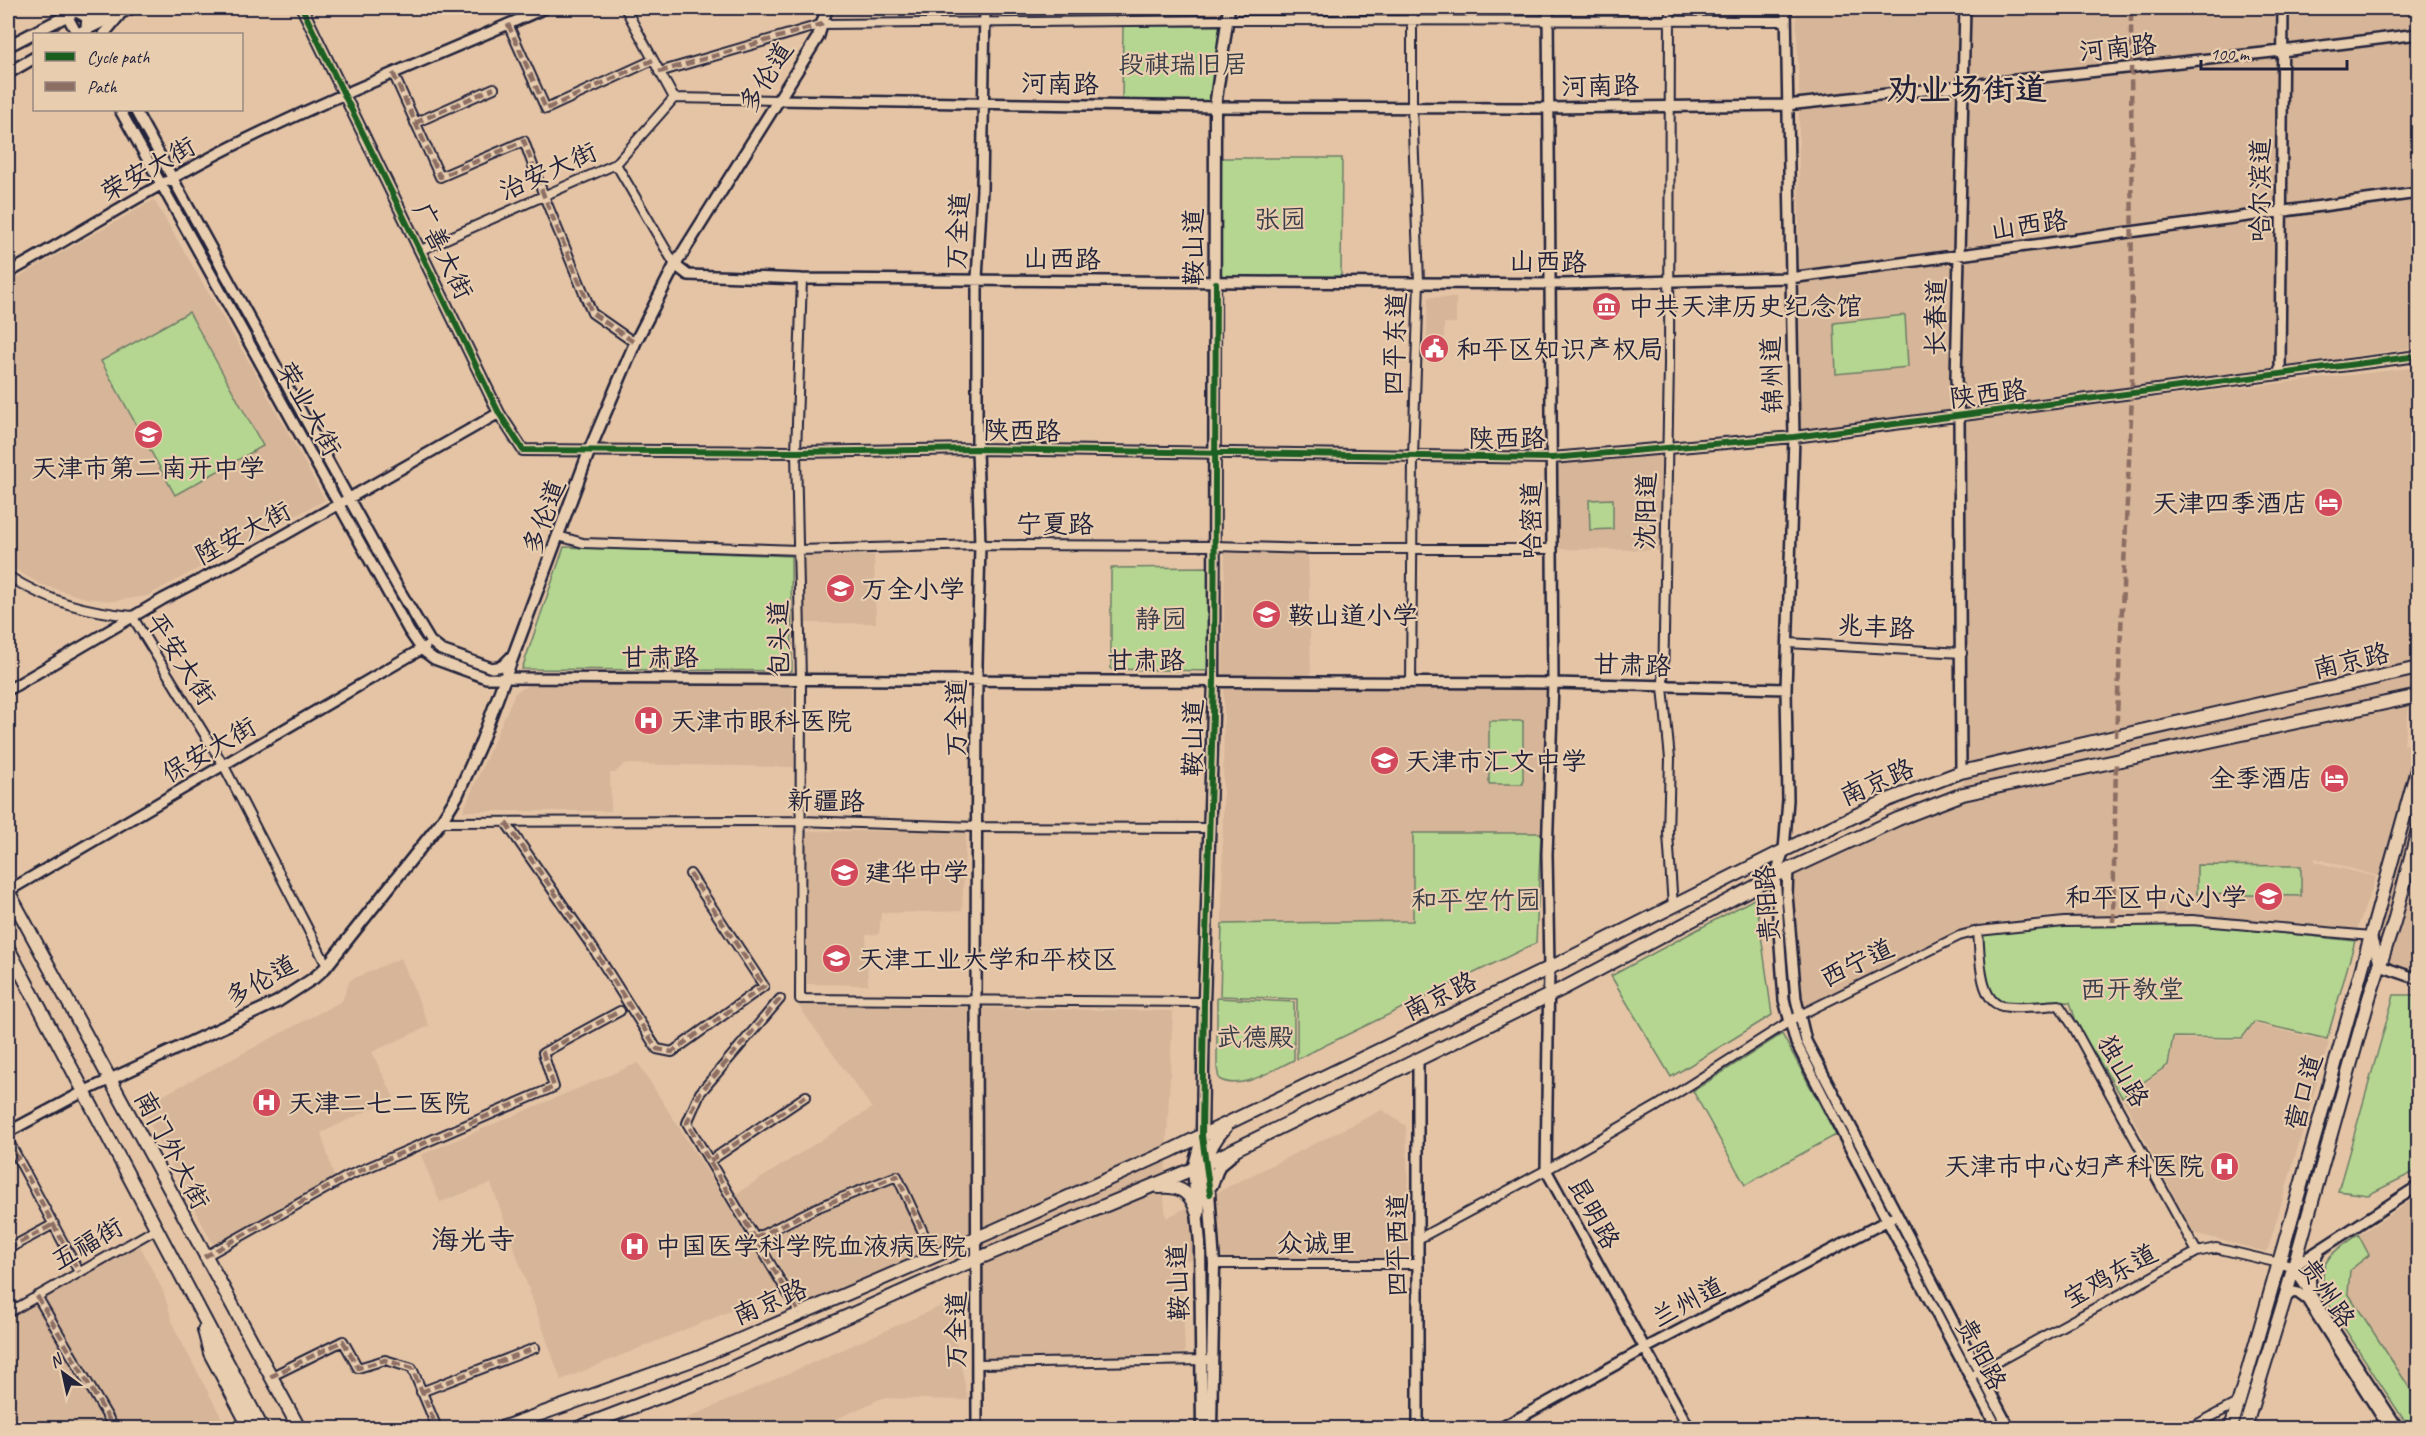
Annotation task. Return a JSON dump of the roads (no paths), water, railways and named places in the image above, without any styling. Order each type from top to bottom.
[{"type":"main road","name":"多伦道","points":[[109,1080],[277,1002],[303,987],[327,966],[441,822],[457,796],[480,745],[590,449],[635,343],[675,265],[818,37],[827,8]]},
{"type":"main road","name":"鞍山道","points":[[1202,1428],[1214,1264],[1210,1194],[1203,1164],[1202,1136],[1214,681],[1215,107],[1229,8]]},
{"type":"main road","points":[[44,33],[81,20],[128,9]]},
{"type":"main road","points":[[8,46],[33,37]]},
{"type":"main road","points":[[8,73],[33,59]]},
{"type":"main road","name":"南京路","points":[[501,1428],[695,1359],[976,1238],[1234,1122],[1887,800],[1961,772],[2418,668]]},
{"type":"main road","name":"南京路","points":[[578,1428],[709,1378],[976,1260],[1250,1143],[1548,996],[1775,876],[1898,819],[1964,794],[2415,697]]},
{"type":"main road","name":"营口道","points":[[2231,1428],[2418,766]]},
{"type":"main road","name":"营口道","points":[[2245,1428],[2394,922],[2418,830]]},
{"type":"main road","name":"南门外大街","points":[[8,891],[204,1257],[299,1428]]},
{"type":"main road","name":"南门外大街","points":[[8,948],[262,1428]]},
{"type":"main road","points":[[1198,1214],[1203,1164],[1216,1138],[1234,1122]]},
{"type":"main road","name":"鞍山道","points":[[1202,1136],[1203,1164]]},
{"type":"main road","points":[[1210,1194],[1219,1166],[1224,1160],[1250,1143]]},
{"type":"main road","points":[[1146,1189],[1167,1186],[1180,1188],[1189,1195],[1198,1214]]},
{"type":"main road","name":"鞍山道","points":[[1198,1214],[1210,1428]]},
{"type":"main road","points":[[196,1303],[210,1353],[250,1428]]},
{"type":"main road","points":[[2239,1402],[2257,1387]]},
{"type":"street","name":"广善大街","points":[[302,8],[499,413],[523,450],[590,449]]},
{"type":"street","name":"荣安大街","points":[[8,273],[174,177],[267,130],[344,94],[545,8]]},
{"type":"street","points":[[625,8],[674,99],[778,100]]},
{"type":"street","name":"万全道","points":[[977,1428],[976,826],[980,545],[977,449],[977,279],[982,189],[985,8]]},
{"type":"street","name":"四平东道","points":[[1411,682],[1413,457],[1419,281],[1412,107],[1412,8]]},
{"type":"street","name":"哈密道","points":[[1548,8],[1553,683],[1547,854],[1548,996]]},
{"type":"street","name":"沈阳道","points":[[1670,8],[1668,448],[1663,687],[1670,759],[1668,834],[1673,907]]},
{"type":"street","name":"锦州道","points":[[1784,850],[1788,800],[1786,689],[1794,437],[1786,8]]},
{"type":"street","name":"长春道","points":[[1961,772],[1959,417],[1956,379],[1965,85],[1965,8]]},
{"type":"street","name":"哈尔滨道","points":[[2280,374],[2283,8]]},
{"type":"street","points":[[105,33],[128,9]]},
{"type":"street","points":[[659,72],[823,24],[1228,20],[1548,20],[1671,23],[1786,21]]},
{"type":"street","points":[[508,24],[546,109],[653,60]]},
{"type":"street","name":"河南路","points":[[778,100],[1215,107],[1547,108],[1787,105],[2418,34]]},
{"type":"street","points":[[393,74],[440,177],[524,141],[592,313],[635,343]]},
{"type":"street","points":[[415,123],[494,88]]},
{"type":"street","name":"治安大街","points":[[421,250],[616,164],[674,99]]},
{"type":"street","name":"荣业大街","points":[[121,111],[409,631],[422,650],[434,659],[486,678],[505,678]]},
{"type":"street","name":"荣业大街","points":[[136,111],[430,641]]},
{"type":"street","points":[[616,164],[675,265]]},
{"type":"street","name":"山西路","points":[[675,265],[688,275],[802,279],[1216,283],[1419,281],[1551,284],[1668,283],[1790,278],[2418,193]]},
{"type":"street","name":"包头道","points":[[802,279],[796,452],[801,679],[800,999],[976,1002]]},
{"type":"street","name":"陕西路","points":[[590,449],[796,452],[977,449],[1551,459],[1794,437],[2418,356]]},
{"type":"street","name":"陞安大街","points":[[8,690],[132,616],[258,550],[499,413]]},
{"type":"street","name":"宁夏路","points":[[558,536],[583,543],[798,550],[980,545],[1552,549]]},
{"type":"street","name":"平安大街","points":[[8,576],[27,588],[54,600],[92,612],[132,616],[224,766],[327,966]]},
{"type":"street","points":[[430,641],[441,650],[492,668],[502,666],[514,654]]},
{"type":"street","name":"保安大街","points":[[8,891],[422,650],[430,641]]},
{"type":"street","name":"兆丰路","points":[[1788,643],[1962,653]]},
{"type":"street","name":"甘肃路","points":[[505,678],[1553,683],[1786,689]]},
{"type":"street","name":"新疆路","points":[[441,822],[801,821],[976,826],[1210,828]]},
{"type":"street","points":[[506,823],[593,948],[657,1049],[672,1052],[764,986],[690,874]]},
{"type":"street","name":"贵阳路","points":[[1784,850],[1788,870],[1787,895],[1798,1016],[1806,1041],[1897,1215],[1997,1428]]},
{"type":"street","name":"贵阳路","points":[[1784,850],[1775,876],[1784,1000],[1796,1043],[1887,1220],[1974,1375],[2009,1428]]},
{"type":"street","name":"西宁道","points":[[1418,1239],[1546,1170],[1657,1106],[1798,1016],[1959,936],[1978,930],[2064,922],[2192,920],[2371,936]]},
{"type":"street","name":"独山路","points":[[1978,930],[1983,984],[1991,1000],[2000,1006],[2059,1005],[2073,1026],[2197,1252]]},
{"type":"street","points":[[2371,936],[2380,966],[2418,979]]},
{"type":"street","name":"昆明路","points":[[1548,996],[1546,1170],[1689,1428]]},
{"type":"street","points":[[780,999],[700,1093],[687,1123],[800,1314]]},
{"type":"street","points":[[976,1002],[1204,1002]]},
{"type":"street","points":[[204,1257],[348,1176],[554,1087],[543,1053],[620,1011]]},
{"type":"street","name":"四平西道","points":[[1418,1062],[1418,1428]]},
{"type":"street","points":[[8,1132],[109,1080]]},
{"type":"street","points":[[710,1161],[806,1096]]},
{"type":"street","points":[[8,1140],[80,1272]]},
{"type":"street","points":[[756,1238],[816,1208],[897,1176],[934,1256]]},
{"type":"street","points":[[2292,1270],[2323,1247],[2418,1186]]},
{"type":"street","name":"兰州道","points":[[1501,1428],[1644,1348],[1897,1215]]},
{"type":"street","points":[[8,1249],[54,1224]]},
{"type":"street","name":"五福街","points":[[8,1313],[156,1229]]},
{"type":"street","points":[[2311,1299],[2310,1269],[2323,1247]]},
{"type":"street","name":"宝鸡东道","points":[[1974,1375],[2197,1252],[2216,1248],[2279,1263]]},
{"type":"street","name":"贵州路","points":[[2279,1263],[2292,1270],[2398,1428]]},
{"type":"street","name":"众诚里","points":[[1214,1264],[1418,1264]]},
{"type":"street","points":[[2285,1298],[2293,1292],[2311,1299]]},
{"type":"street","points":[[37,1296],[113,1426]]},
{"type":"street","name":"贵州路","points":[[2311,1299],[2389,1428]]},
{"type":"street","points":[[270,1377],[343,1341],[358,1368],[385,1360],[412,1368],[437,1428]]},
{"type":"street","points":[[421,1392],[535,1348]]},
{"type":"street","points":[[977,1364],[1207,1360]]},
{"type":"street","points":[[2190,1428],[2239,1402]]},
{"type":"place","name":"中共天津历史纪念馆","points":[[1607,306]]},
{"type":"place","name":"和平区知识产权局","points":[[1435,349]]},
{"type":"place","name":"天津市第二南开中学","points":[[148,434]]},
{"type":"place","name":"天津四季酒店","points":[[2329,503]]},
{"type":"place","name":"万全小学","points":[[840,589]]},
{"type":"place","name":"鞍山道小学","points":[[1267,615]]},
{"type":"place","name":"天津市眼科医院","points":[[649,721]]},
{"type":"place","name":"天津市汇文中学","points":[[1384,761]]},
{"type":"place","name":"全季酒店","points":[[2334,778]]},
{"type":"place","name":"建华中学","points":[[844,872]]},
{"type":"place","name":"和平区中心小学","points":[[2268,897]]},
{"type":"place","name":"天津工业大学和平校区","points":[[837,959]]},
{"type":"place","name":"天津二七二医院","points":[[267,1103]]},
{"type":"place","name":"天津市中心妇产科医院","points":[[2225,1166]]},
{"type":"place","name":"中国医学科学院血液病医院","points":[[634,1246]]},
{"type":"district","name":"劝业场街道","points":[[1967,89]]},
{"type":"district","name":"海光寺","points":[[473,1239]]},
{"type":"park label","name":"段祺瑞旧居","points":[[1183,64]]},
{"type":"park label","name":"张园","points":[[1280,219]]},
{"type":"park label","name":"静园","points":[[1161,619]]},
{"type":"park label","name":"和平空竹园","points":[[1476,900]]},
{"type":"park label","name":"西开教堂","points":[[2132,989]]},
{"type":"park label","name":"武德殿","points":[[1255,1037]]}]
